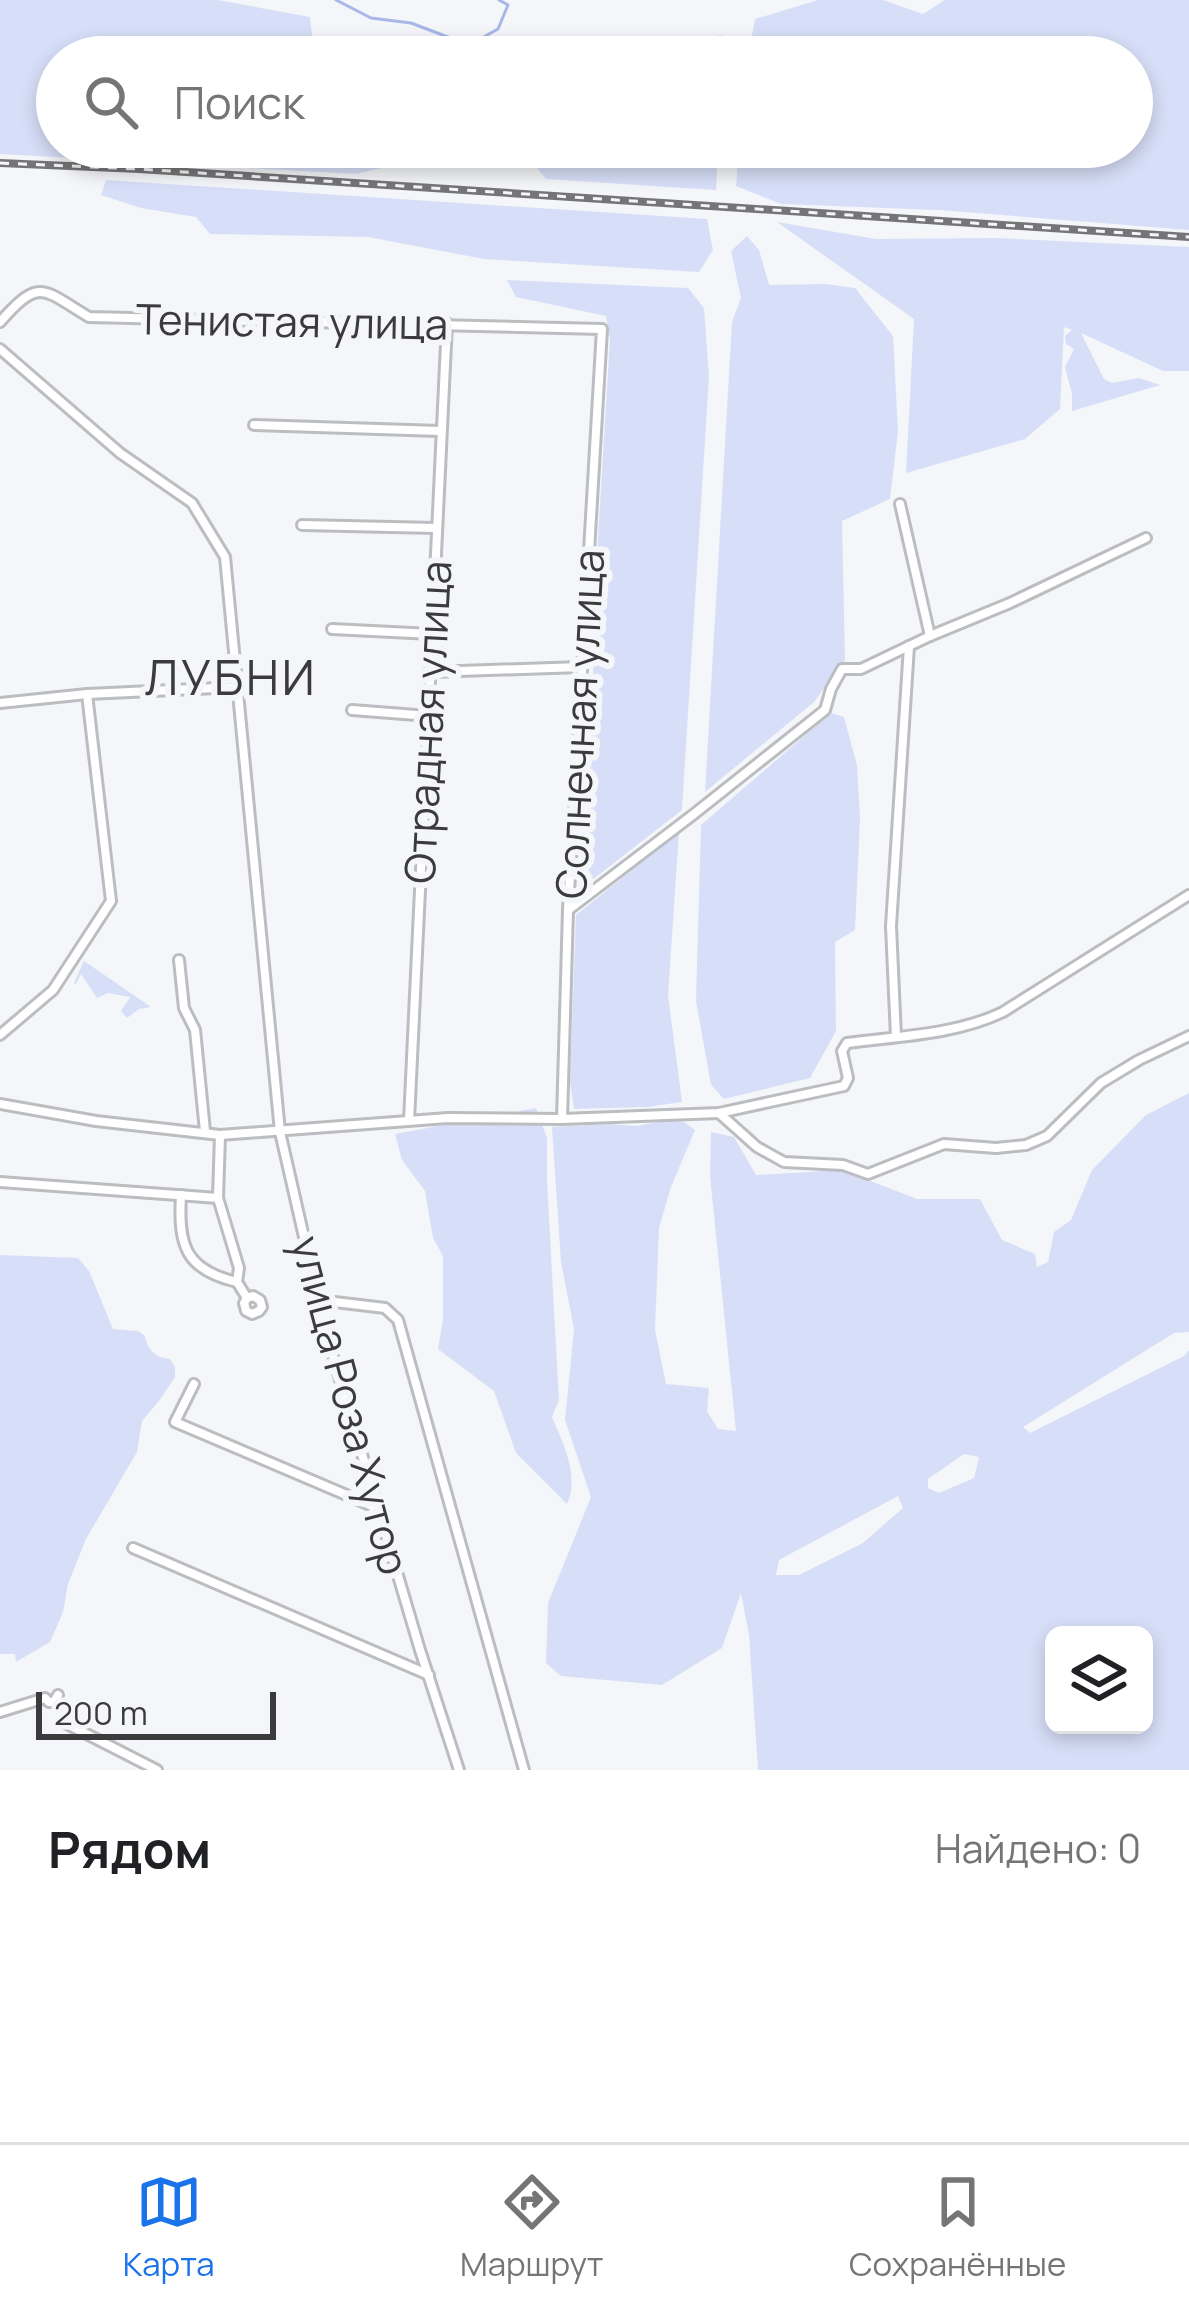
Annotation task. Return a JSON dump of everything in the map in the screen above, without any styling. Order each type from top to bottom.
[{"type":"street","name":"Тенистая улица","points":[[0,322],[22,297],[47,292],[89,316],[602,329]]},
{"type":"street","name":"Отрадная улица","points":[[409,1121],[447,323]]},
{"type":"street","name":"Солнечная улица","points":[[562,1118],[568,910],[602,329]]},
{"type":"street","name":"улица Роза Хутор","points":[[0,350],[119,453],[192,503],[225,557],[280,1132],[318,1300],[459,1770]]},
{"type":"street","points":[[254,425],[440,431]]},
{"type":"street","points":[[900,504],[930,636]]},
{"type":"street","points":[[302,525],[436,528]]},
{"type":"street","points":[[568,910],[825,710],[842,669],[861,669],[1146,538]]},
{"type":"street","points":[[332,629],[432,634]]},
{"type":"street","points":[[896,1036],[891,926],[909,646]]},
{"type":"street","points":[[431,672],[581,667]]},
{"type":"street","points":[[0,703],[238,687]]},
{"type":"street","points":[[0,1035],[53,990],[111,901],[87,694]]},
{"type":"street","points":[[352,710],[429,716]]},
{"type":"street","points":[[0,1104],[220,1135],[448,1118],[719,1113],[844,1087],[848,1078],[842,1051],[847,1043],[983,1022],[1189,895]]},
{"type":"street","points":[[179,960],[184,1008],[195,1030],[205,1131]]},
{"type":"street","points":[[719,1113],[757,1147],[784,1162],[843,1165],[873,1173],[944,1144],[995,1148],[1026,1145],[1047,1136],[1100,1083],[1189,1036]]},
{"type":"street","points":[[220,1135],[218,1198],[238,1262],[237,1282]]},
{"type":"street","points":[[0,1182],[218,1198]]},
{"type":"street","points":[[182,1196],[182,1238],[188,1256],[208,1271],[237,1282],[248,1298]]},
{"type":"street","points":[[318,1300],[386,1308],[398,1320],[524,1770]]},
{"type":"street","points":[[194,1384],[175,1422],[378,1508]]},
{"type":"street","points":[[133,1548],[430,1676]]},
{"type":"street","points":[[0,1712],[45,1698]]},
{"type":"street","points":[[63,1722],[158,1770]]},
{"type":"shaded area","points":[[0,0],[218,0],[310,17],[312,36],[36,36],[36,156],[0,154]]},
{"type":"shaded area","points":[[818,0],[883,0],[923,14],[945,0],[1189,0],[1189,230],[939,210],[781,204],[736,186],[737,168],[1153,168],[1153,36],[752,36],[755,19]]},
{"type":"shaded area","points":[[249,168],[382,168],[356,174]]},
{"type":"shaded area","points":[[537,168],[717,168],[716,190],[546,179]]},
{"type":"shaded area","points":[[106,180],[707,219],[713,250],[699,272],[484,259],[368,237],[210,234],[196,217],[141,208],[101,195]]},
{"type":"shaded area","points":[[777,222],[876,239],[997,238],[1189,247],[1189,371],[1163,371],[1081,333],[1104,379],[1112,383],[1139,378],[1160,385],[1072,411],[1065,367],[1074,349],[1066,344],[1065,336],[1072,330],[1064,327],[1060,409],[1025,439],[906,473],[914,319]]},
{"type":"shaded area","points":[[747,236],[759,250],[769,285],[855,288],[893,336],[898,431],[890,499],[842,521],[845,660],[814,702],[705,792],[732,322],[741,298],[731,251]]},
{"type":"shaded area","points":[[507,280],[688,288],[704,308],[709,376],[682,810],[587,884],[596,571],[610,339],[606,316],[516,297]]},
{"type":"shaded area","points":[[831,713],[844,717],[857,765],[860,818],[855,930],[835,942],[836,1031],[810,1078],[724,1099],[711,1085],[696,1001],[701,825]]},
{"type":"shaded area","points":[[679,832],[668,995],[682,1102],[574,1109],[570,1082],[576,915]]},
{"type":"shaded area","points":[[84,961],[151,1007],[127,1018],[121,1011],[130,997],[108,993],[97,998],[81,974],[74,983]]},
{"type":"shaded area","points":[[1189,1093],[1189,1332],[1174,1333],[1023,1427],[1030,1433],[1189,1350],[1189,1770],[758,1770],[749,1635],[741,1593],[722,1648],[662,1685],[561,1676],[546,1663],[548,1603],[591,1497],[565,1420],[574,1329],[561,1262],[552,1127],[636,1126],[670,1120],[695,1130],[659,1228],[655,1330],[666,1384],[709,1388],[707,1411],[718,1429],[736,1431],[710,1176],[711,1132],[734,1137],[756,1175],[842,1170],[917,1199],[980,1199],[1002,1240],[1035,1254],[1037,1267],[1048,1262],[1054,1232],[1071,1220],[1092,1170],[1146,1115]],"holes":[[[964,1454],[979,1457],[974,1478],[939,1493],[928,1488],[928,1479]],[[898,1496],[903,1508],[863,1543],[799,1575],[776,1575],[779,1560]]]},
{"type":"shaded area","points":[[536,1108],[547,1138],[559,1400],[552,1417],[571,1471],[567,1504],[516,1453],[494,1391],[438,1349],[443,1256],[433,1238],[425,1191],[402,1160],[395,1134]]},
{"type":"shaded area","points":[[0,1255],[78,1258],[89,1271],[113,1329],[138,1331],[153,1352],[170,1359],[175,1367],[175,1377],[142,1421],[137,1452],[86,1539],[50,1642],[16,1662],[15,1654],[0,1654]]},
{"type":"waterway","points":[[336,0],[371,18],[411,23],[445,36]]},
{"type":"waterway","points":[[485,36],[498,29],[508,5],[499,0]]},
{"type":"railway","points":[[0,163],[36,165]]},
{"type":"railway","points":[[116,168],[1189,237]]},
{"type":"district","name":"ЛУБНИ","points":[[231,676]]}]
